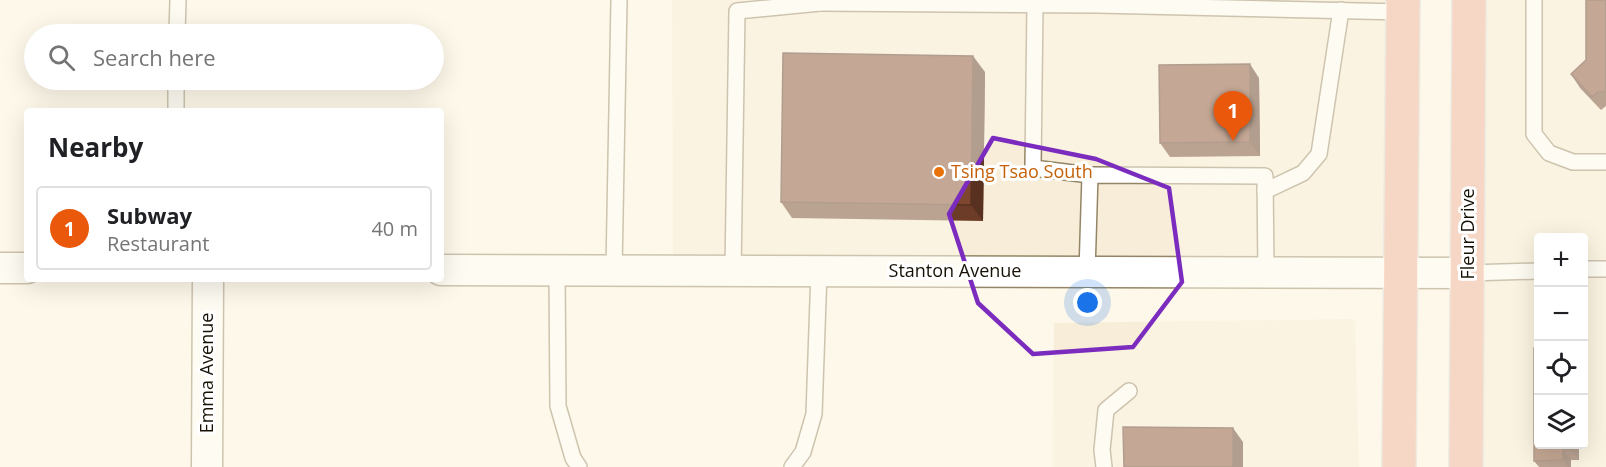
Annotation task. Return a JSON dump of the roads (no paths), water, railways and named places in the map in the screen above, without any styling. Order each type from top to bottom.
[{"type":"main road","name":"Fleur Drive","points":[[1466,467],[1470,0]]},
{"type":"main road","points":[[1399,467],[1403,6]]},
{"type":"street","points":[[0,268],[24,268]]},
{"type":"street","name":"Stanton Avenue","points":[[444,270],[1468,273]]},
{"type":"street","name":"Emma Avenue","points":[[207,467],[208,282]]},
{"type":"lane","points":[[177,24],[178,0]]},
{"type":"lane","points":[[614,270],[619,0]]},
{"type":"lane","points":[[1534,0],[1534,134],[1549,153],[1573,162],[1606,162]]},
{"type":"lane","points":[[733,271],[737,11],[820,1],[1341,10],[1403,6]]},
{"type":"lane","points":[[1035,4],[1033,168],[1090,175],[1265,176],[1266,273]]},
{"type":"lane","points":[[1265,191],[1303,173],[1319,154],[1341,10]]},
{"type":"lane","points":[[176,90],[176,108]]},
{"type":"lane","points":[[1087,272],[1090,175]]},
{"type":"lane","points":[[1588,269],[1606,269]]},
{"type":"lane","points":[[557,270],[558,406],[573,458],[579,467]]},
{"type":"lane","points":[[792,467],[802,452],[814,414],[819,271]]},
{"type":"lane","points":[[1468,273],[1534,271]]},
{"type":"lane","points":[[1104,467],[1102,450],[1106,410],[1129,391]]},
{"type":"place","name":"Subway","points":[[1233,141]]},
{"type":"place","name":"Tsing Tsao South","points":[[939,172]]}]
